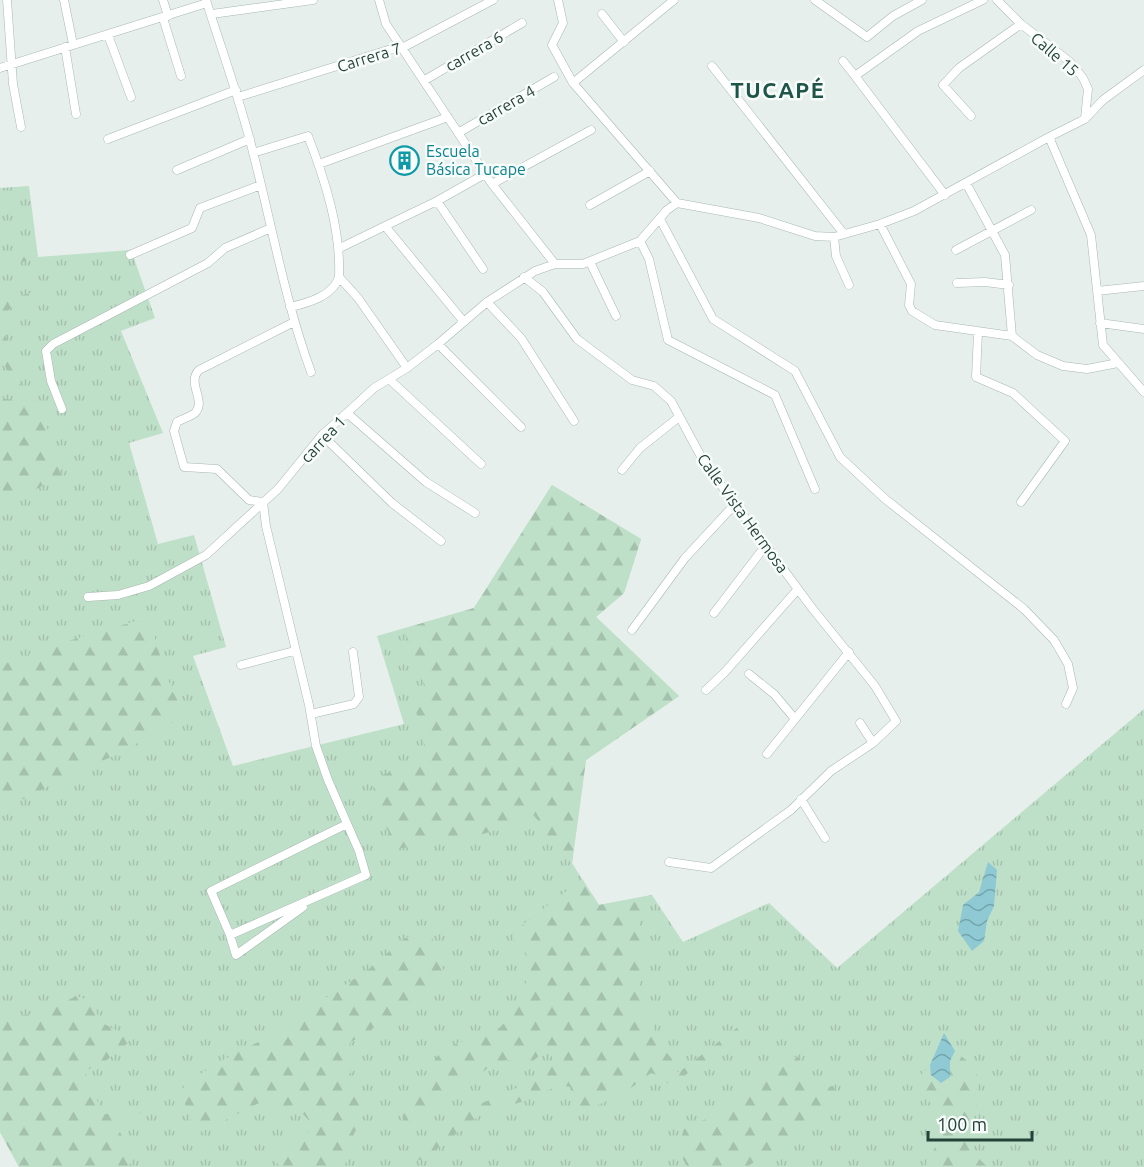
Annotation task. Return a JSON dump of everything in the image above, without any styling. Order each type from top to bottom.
[{"type":"street","points":[[7,0],[14,64],[13,84],[21,127]]},
{"type":"street","points":[[63,0],[76,114]]},
{"type":"street","points":[[163,0],[165,17],[181,76]]},
{"type":"street","points":[[212,14],[313,0]]},
{"type":"street","points":[[379,0],[386,24],[485,174],[555,264]]},
{"type":"street","name":"Carrera 7","points":[[108,139],[237,94],[388,50],[402,48],[493,0]]},
{"type":"street","points":[[558,0],[563,23],[552,45],[556,57],[573,83],[677,203],[759,218],[815,236],[834,237],[880,224],[914,211],[1085,119],[1103,100],[1144,70]]},
{"type":"street","points":[[815,0],[867,37],[893,16],[922,0]]},
{"type":"street","points":[[855,76],[918,30],[983,0]]},
{"type":"street","name":"Calle 15","points":[[997,0],[1021,24],[1070,62],[1083,78],[1088,89],[1085,119]]},
{"type":"street","points":[[0,68],[165,17],[206,1],[237,94],[290,307],[311,372]]},
{"type":"street","points":[[573,83],[671,1]]},
{"type":"street","points":[[602,14],[624,42]]},
{"type":"street","name":"carrera 6","points":[[425,80],[522,23]]},
{"type":"street","points":[[970,116],[943,85],[959,68],[1021,24]]},
{"type":"street","points":[[108,35],[131,97]]},
{"type":"street","points":[[843,61],[945,195]]},
{"type":"street","points":[[712,66],[844,234]]},
{"type":"street","name":"carrera 4","points":[[458,133],[554,77]]},
{"type":"street","points":[[319,164],[448,117]]},
{"type":"street","points":[[492,184],[591,130]]},
{"type":"street","points":[[253,153],[308,136],[319,164],[340,248],[339,277],[336,287],[328,293],[290,307]]},
{"type":"street","points":[[1049,137],[1091,235],[1103,345],[1144,392]]},
{"type":"street","points":[[177,170],[250,140]]},
{"type":"street","points":[[590,205],[650,171]]},
{"type":"street","points":[[340,248],[437,201],[485,174]]},
{"type":"street","points":[[966,183],[993,229],[1005,255],[1012,336]]},
{"type":"street","points":[[130,255],[192,228],[200,208],[261,185]]},
{"type":"street","points":[[437,201],[483,268]]},
{"type":"street","points":[[677,203],[640,241],[649,259],[668,340],[775,395],[815,489]]},
{"type":"street","points":[[956,250],[1031,210]]},
{"type":"street","points":[[660,219],[713,319],[795,371],[840,457],[849,467],[884,498],[1024,609],[1054,640],[1068,664],[1073,688],[1066,704]]},
{"type":"street","points":[[880,224],[911,284],[909,305],[912,311],[935,325],[1012,336],[1037,355],[1062,366],[1087,369],[1118,363]]},
{"type":"street","points":[[385,226],[464,322]]},
{"type":"street","points":[[62,409],[51,381],[46,351],[53,344],[208,264],[225,248],[271,228]]},
{"type":"street","points":[[834,237],[836,256],[849,285]]},
{"type":"street","name":"carrea 1","points":[[88,597],[118,595],[149,585],[206,555],[278,489],[322,435],[374,388],[407,368],[487,302],[524,277],[555,264],[590,262],[640,241]]},
{"type":"street","points":[[590,262],[616,316]]},
{"type":"street","points":[[339,277],[358,298],[407,368]]},
{"type":"street","name":"Calle Vista Hermosa","points":[[524,277],[543,292],[577,339],[632,380],[654,386],[671,401],[704,462],[798,589],[875,686],[896,721],[873,743]]},
{"type":"street","points":[[957,283],[1009,285]]},
{"type":"street","points":[[1097,291],[1144,286]]},
{"type":"street","points":[[487,302],[521,338],[574,421]]},
{"type":"street","points":[[230,935],[366,874],[320,757],[266,526],[263,502],[249,500],[217,469],[184,467],[174,431],[177,422],[196,412],[198,407],[194,383],[195,374],[199,370],[294,322]]},
{"type":"street","points":[[1100,323],[1144,330]]},
{"type":"street","points":[[978,332],[976,377],[1012,393],[1065,441],[1021,502]]},
{"type":"street","points":[[438,344],[521,427]]},
{"type":"street","points":[[389,379],[481,465]]},
{"type":"street","points":[[347,412],[426,482],[475,513]]},
{"type":"street","points":[[622,470],[640,448],[679,417]]},
{"type":"street","points":[[322,435],[392,503],[441,541]]},
{"type":"street","points":[[632,630],[685,558],[736,503]]},
{"type":"street","points":[[714,613],[766,544]]},
{"type":"street","points":[[706,690],[725,672],[798,589]]},
{"type":"street","points":[[241,664],[294,651]]},
{"type":"street","points":[[311,714],[354,704],[359,697],[353,652]]},
{"type":"street","points":[[767,754],[849,652]]},
{"type":"street","points":[[749,674],[774,694],[795,719]]},
{"type":"street","points":[[669,862],[711,868],[791,810],[831,771],[873,743],[861,723]]},
{"type":"street","points":[[801,799],[825,838]]},
{"type":"street","points":[[316,898],[236,955],[211,891],[347,824]]},
{"type":"green space","points":[[29,186],[38,257],[131,250],[155,318],[121,331],[163,433],[129,443],[158,544],[194,535],[226,647],[193,656],[233,766],[404,724],[377,636],[474,608],[552,485],[641,539],[624,593],[596,617],[679,696],[586,760],[572,863],[599,905],[652,895],[683,942],[769,903],[837,968],[1144,709],[1144,1167],[19,1167],[0,1132],[0,188]]},
{"type":"green space","points":[[36,250],[38,257],[0,269],[0,262]]},
{"type":"green space","points":[[35,292],[42,293],[41,299],[11,308],[0,316],[0,301]]},
{"type":"green space","points":[[0,316],[21,386],[26,395],[42,404],[54,459],[62,475],[0,509],[0,393],[4,399],[16,400],[17,394],[0,354]]},
{"type":"green space","points":[[552,485],[641,539],[624,593],[596,617],[679,696],[586,760],[572,863],[553,844],[530,812],[510,826],[472,837],[450,849],[437,842],[430,831],[410,847],[397,849],[385,825],[373,788],[380,776],[427,758],[415,707],[426,702],[425,688],[403,629],[474,608]]},
{"type":"green space","points":[[136,621],[145,622],[152,628],[165,673],[177,699],[180,718],[119,754],[86,767],[0,811],[0,664],[18,661],[34,651]]},
{"type":"green space","points":[[582,879],[599,905],[652,895],[639,917],[644,954],[639,993],[641,1006],[654,1028],[656,1040],[672,1059],[675,1071],[679,1072],[751,1017],[764,1012],[765,1019],[677,1081],[663,1084],[660,1076],[651,1073],[623,1094],[586,1110],[577,1111],[570,1087],[559,1086],[521,1102],[486,1112],[418,1161],[391,1167],[447,1129],[475,1106],[545,1076],[553,1059],[550,1053],[544,1052],[529,1064],[509,1060],[496,1062],[459,1090],[435,1102],[416,1120],[403,1122],[406,1097],[423,1081],[439,1054],[455,1044],[494,1031],[507,1020],[519,1000],[529,968],[526,954],[513,938],[516,930]]},
{"type":"green space","points":[[422,932],[431,934],[446,978],[426,995],[351,1042],[348,1064],[361,1096],[363,1115],[348,1145],[346,1162],[343,1167],[280,1167],[273,1157],[277,1150],[303,1137],[312,1124],[295,1105],[278,1108],[263,1101],[200,1132],[193,1127],[181,1093],[185,1085],[215,1064],[268,1037],[369,969],[405,938]]},
{"type":"green space","points":[[76,996],[88,1000],[103,1023],[127,1037],[128,1043],[107,1060],[85,1071],[91,1090],[105,1114],[144,1110],[117,1125],[133,1161],[126,1167],[19,1167],[0,1132],[0,1024],[9,1018],[47,1011]]},
{"type":"green space","points":[[955,1051],[977,1069],[977,1103],[968,1140],[973,1151],[988,1167],[925,1167],[935,1147],[938,1134],[934,1112],[920,1086],[921,1075],[930,1065],[931,1075],[950,1061]]},
{"type":"green space","points":[[797,1056],[818,1086],[822,1089],[833,1086],[839,1097],[833,1108],[815,1118],[797,1137],[746,1167],[687,1167],[681,1156],[680,1148],[684,1129],[719,1113],[764,1075]]},
{"type":"water","points":[[988,862],[997,870],[994,906],[987,921],[984,941],[972,951],[958,931],[963,905],[979,892]]},
{"type":"water","points":[[944,1033],[955,1051],[950,1061],[950,1077],[941,1083],[931,1075],[930,1065]]},
{"type":"place","name":"Escuela Básica Tucape","points":[[405,160]]},
{"type":"district","name":"TUCAPÉ","points":[[778,89]]}]
